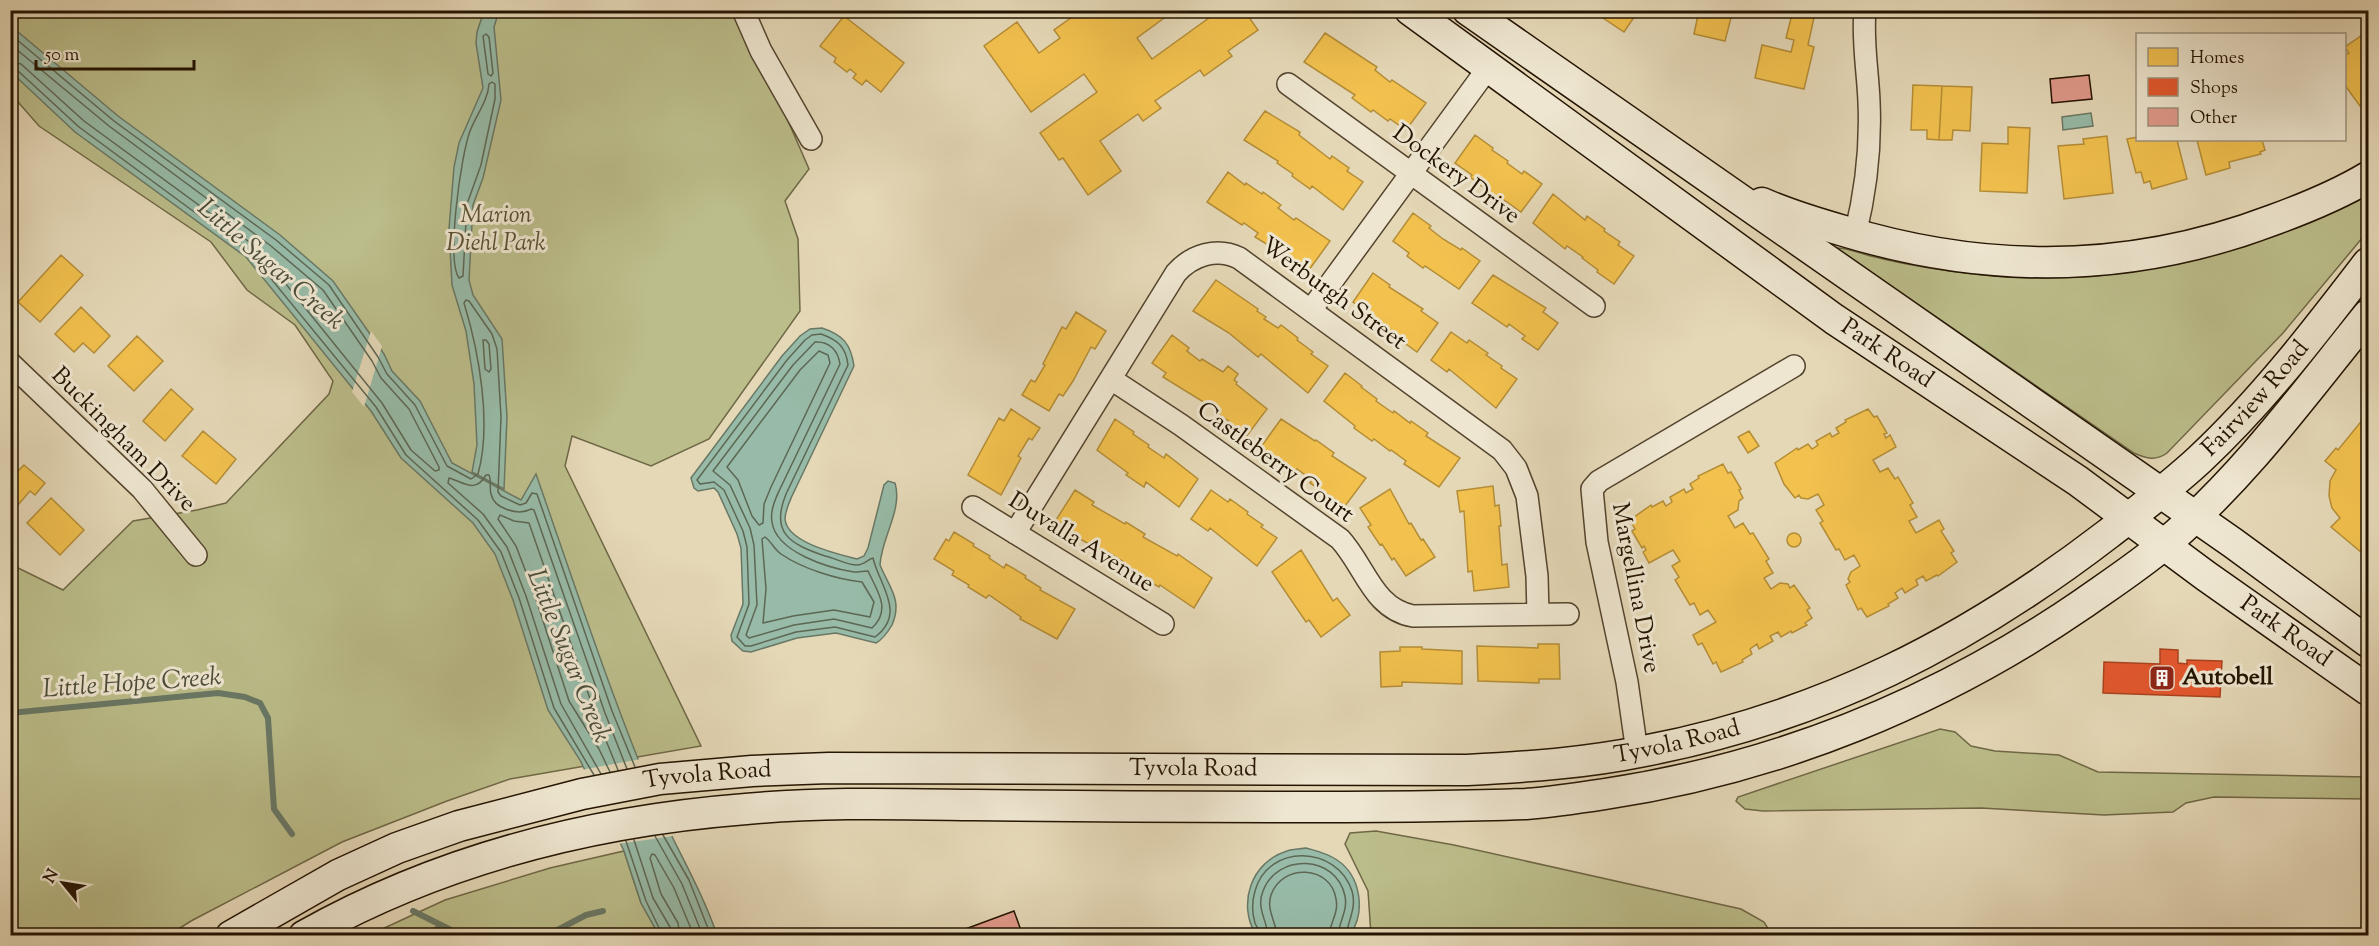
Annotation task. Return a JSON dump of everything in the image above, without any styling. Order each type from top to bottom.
[{"type":"main road","name":"Park Road","points":[[1410,10],[1834,319],[2068,475],[2368,690]]},
{"type":"main road","name":"Park Road","points":[[1468,10],[2160,493],[2368,642]]},
{"type":"main road","points":[[1686,164],[1770,207],[1795,217],[1899,247],[1974,259],[2068,264],[2098,262],[2187,248],[2241,232],[2318,202],[2368,177]]},
{"type":"main road","name":"Fairview Road","points":[[2128,518],[2201,458],[2271,385],[2368,263]]},
{"type":"main road","name":"Fairview Road","points":[[2164,545],[2245,465],[2368,315]]},
{"type":"main road","name":"Tyvola Road","points":[[231,936],[338,875],[397,848],[459,826],[544,803],[660,779],[873,767],[1467,770],[1544,765],[1637,752],[1701,738],[1779,716],[1897,667],[2005,608],[2128,518]]},
{"type":"main road","name":"Tyvola Road","points":[[304,936],[411,883],[470,862],[561,837],[721,811],[796,806],[893,804],[1410,808],[1526,804],[1648,787],[1722,770],[1801,747],[1884,715],[1929,694],[1985,665],[2051,625],[2164,545]]},
{"type":"street","points":[[743,10],[761,51],[811,139]]},
{"type":"street","points":[[1855,235],[1865,189],[1869,135],[1865,10]]},
{"type":"street","points":[[1311,310],[1488,68]]},
{"type":"street","name":"Dockery Drive","points":[[1287,84],[1594,306]]},
{"type":"street","name":"Werburgh Street","points":[[1015,533],[1176,273],[1196,258],[1218,252],[1232,254],[1480,431],[1503,450],[1521,477],[1528,500],[1538,585],[1538,614]]},
{"type":"street","name":"Buckingham Drive","points":[[10,363],[142,489],[196,555]]},
{"type":"street","name":"Margellina Drive","points":[[1637,752],[1626,682],[1597,542],[1592,489],[1602,479],[1794,366]]},
{"type":"street","name":"Castleberry Court","points":[[1111,379],[1181,425],[1340,539],[1351,551],[1377,596],[1397,612],[1413,616],[1568,614]]},
{"type":"street","name":"Duvalla Avenue","points":[[973,507],[1162,624]]},
{"type":"green space","name":"Marion Diehl Park","points":[[11,11],[740,11],[809,169],[785,201],[798,239],[800,311],[709,439],[651,466],[572,436],[565,466],[701,746],[510,779],[447,801],[342,842],[191,921],[169,935],[11,935],[10,564],[63,590],[133,521],[226,503],[329,394],[333,381],[295,325],[247,290],[211,242],[39,126],[11,94]]},
{"type":"green space","points":[[2368,193],[2368,231],[2283,333],[2167,453],[2155,458],[2147,458],[2134,453],[1836,248],[1928,268],[1983,275],[2033,278],[2083,277],[2132,272],[2182,263],[2230,250],[2323,215]]},
{"type":"green space","points":[[1940,729],[1955,732],[1971,746],[1995,751],[2059,755],[2098,772],[2368,777],[2368,799],[2214,797],[2186,803],[2173,812],[2104,815],[1981,808],[1763,811],[1745,809],[1736,801],[1738,797]]},
{"type":"green space","points":[[1376,831],[1454,845],[1741,909],[1764,922],[1772,935],[1371,935],[1368,891],[1345,844],[1350,833]]},
{"type":"green space","points":[[624,851],[641,903],[659,935],[367,936],[445,900],[550,868]]},
{"type":"water","points":[[484,11],[499,11],[494,27],[501,100],[483,178],[473,205],[469,280],[473,295],[502,339],[507,417],[504,489],[472,472],[477,445],[474,384],[466,331],[452,285],[449,229],[454,167],[459,143],[483,88],[476,43]]},
{"type":"water","name":"Little Sugar Creek","points":[[11,26],[118,116],[280,235],[333,281],[384,354],[392,371],[420,401],[452,463],[521,500],[536,474],[635,752],[717,935],[659,935],[641,903],[624,851],[580,760],[548,710],[513,600],[495,554],[473,523],[401,458],[371,411],[246,257],[75,132],[11,72]]},
{"type":"water","points":[[2091,113],[2093,126],[2063,130],[2062,117]]},
{"type":"water","points":[[822,328],[845,341],[851,352],[854,366],[792,496],[785,519],[794,535],[804,541],[857,559],[864,556],[868,548],[884,485],[888,481],[895,483],[897,493],[894,514],[880,565],[894,594],[895,616],[887,633],[876,643],[836,633],[797,638],[751,652],[743,651],[732,641],[731,635],[743,604],[741,548],[737,534],[718,492],[714,488],[698,491],[694,488],[691,478],[782,356],[800,336],[810,329]]},
{"type":"water","points":[[1306,848],[1322,852],[1333,858],[1351,875],[1356,885],[1359,905],[1355,926],[1350,935],[1256,935],[1250,923],[1248,898],[1256,874],[1275,856],[1289,850]]},
{"type":"pier","points":[[371,331],[382,346],[364,407],[352,392]]},
{"type":"pier","points":[[641,759],[673,836],[618,844],[581,770]]},
{"type":"building: Homes","points":[[1082,10],[1175,10],[1137,38],[1152,59],[1220,10],[1244,10],[1258,30],[1228,51],[1232,56],[1204,76],[1200,70],[1155,101],[1161,108],[1143,121],[1138,114],[1100,141],[1121,171],[1088,195],[1063,158],[1059,160],[1040,133],[1097,92],[1084,74],[1031,112],[984,46],[1017,22],[1039,53],[1060,38],[1054,30]]},
{"type":"building: Homes","points":[[1591,10],[1639,10],[1624,32]]},
{"type":"building: Homes","points":[[1699,10],[1733,10],[1725,41],[1694,34]]},
{"type":"building: Homes","points":[[1793,10],[1815,13],[1808,45],[1814,47],[1804,89],[1755,78],[1762,45],[1791,52],[1794,40],[1786,38]]},
{"type":"building: Homes","points":[[844,16],[904,63],[881,92],[866,80],[862,85],[853,78],[856,74],[850,69],[847,72],[834,62],[836,58],[820,46]]},
{"type":"building: Homes","points":[[2368,31],[2368,100],[2360,106],[2346,87],[2346,55],[2349,53],[2346,46]]},
{"type":"building: Homes","points":[[1325,33],[1377,67],[1375,70],[1390,82],[1392,80],[1426,103],[1406,130],[1373,110],[1371,112],[1352,98],[1355,95],[1304,62]]},
{"type":"building: Homes","points":[[1913,85],[1942,86],[1939,140],[1927,139],[1927,130],[1911,130]]},
{"type":"building: Homes","points":[[1942,86],[1972,87],[1970,131],[1953,130],[1952,140],[1939,140]]},
{"type":"building: Homes","points":[[1265,111],[1300,132],[1299,135],[1330,159],[1332,156],[1349,168],[1347,171],[1363,182],[1343,210],[1312,186],[1310,189],[1292,176],[1293,174],[1277,163],[1278,161],[1244,140]]},
{"type":"building: Homes","points":[[2008,127],[2030,128],[2027,193],[1980,191],[1982,143],[2008,144]]},
{"type":"building: Homes","points":[[1475,135],[1522,174],[1524,171],[1542,184],[1521,212],[1485,191],[1486,189],[1470,177],[1472,175],[1455,163]]},
{"type":"building: Homes","points":[[2107,136],[2113,193],[2064,199],[2058,146],[2084,144],[2083,139]]},
{"type":"building: Homes","points":[[2136,137],[2136,141],[2177,141],[2187,179],[2152,189],[2150,181],[2144,183],[2141,172],[2136,173],[2127,139]]},
{"type":"building: Homes","points":[[2197,141],[2262,141],[2265,150],[2260,152],[2261,154],[2229,162],[2230,168],[2206,175]]},
{"type":"building: Homes","points":[[1228,172],[1245,185],[1246,183],[1262,194],[1263,192],[1281,205],[1278,208],[1294,220],[1296,218],[1330,241],[1309,270],[1255,237],[1258,233],[1244,223],[1242,225],[1207,202]]},
{"type":"building: Homes","points":[[1553,194],[1585,220],[1587,216],[1605,229],[1604,231],[1620,242],[1618,245],[1634,256],[1614,284],[1597,272],[1598,270],[1583,257],[1567,246],[1565,249],[1533,223]]},
{"type":"building: Homes","points":[[1413,213],[1431,226],[1429,228],[1443,239],[1461,250],[1462,248],[1480,261],[1459,289],[1425,266],[1423,268],[1393,241]]},
{"type":"building: Homes","points":[[61,255],[83,275],[40,322],[18,302]]},
{"type":"building: Homes","points":[[1373,273],[1390,285],[1389,287],[1423,309],[1421,311],[1438,323],[1417,352],[1399,339],[1401,337],[1367,315],[1368,313],[1353,302]]},
{"type":"building: Homes","points":[[1493,275],[1546,308],[1543,312],[1558,323],[1538,350],[1522,339],[1525,336],[1509,324],[1507,327],[1472,303]]},
{"type":"building: Homes","points":[[1216,280],[1258,309],[1257,311],[1266,317],[1264,319],[1278,328],[1281,325],[1298,338],[1297,340],[1313,352],[1311,354],[1328,366],[1308,393],[1261,354],[1258,357],[1229,333],[1193,311]]},
{"type":"building: Homes","points":[[81,307],[110,336],[94,353],[83,343],[74,352],[55,334]]},
{"type":"building: Homes","points":[[1076,312],[1106,331],[1095,349],[1091,347],[1073,381],[1063,396],[1059,394],[1049,411],[1022,395],[1031,380],[1035,382],[1062,327],[1066,329]]},
{"type":"building: Homes","points":[[1451,332],[1467,343],[1469,340],[1488,353],[1486,355],[1517,379],[1496,408],[1449,369],[1447,372],[1431,360]]},
{"type":"building: Homes","points":[[1172,335],[1189,348],[1187,351],[1200,361],[1202,359],[1223,372],[1228,366],[1238,374],[1234,380],[1236,384],[1267,409],[1246,437],[1229,425],[1230,422],[1214,411],[1215,409],[1163,377],[1166,373],[1152,363]]},
{"type":"building: Homes","points":[[137,336],[163,361],[134,391],[108,366]]},
{"type":"building: Homes","points":[[1345,373],[1377,399],[1376,401],[1410,423],[1411,421],[1428,433],[1426,436],[1460,458],[1439,487],[1404,464],[1406,461],[1391,450],[1374,439],[1372,441],[1354,428],[1355,426],[1324,401]]},
{"type":"building: Homes","points":[[171,389],[193,409],[165,441],[143,421]]},
{"type":"building: Homes","points":[[1011,409],[1040,428],[1032,440],[1029,438],[1018,456],[1021,458],[1001,495],[968,475],[999,418],[1004,421]]},
{"type":"building: Homes","points":[[1868,409],[1874,417],[1877,416],[1887,433],[1884,434],[1886,438],[1890,435],[1896,447],[1873,460],[1880,472],[1888,468],[1895,479],[1898,477],[1913,503],[1910,505],[1917,517],[1909,521],[1916,533],[1939,520],[1944,529],[1941,531],[1954,551],[1951,553],[1957,562],[1938,576],[1926,581],[1923,576],[1916,580],[1918,585],[1905,593],[1902,588],[1895,593],[1898,598],[1888,604],[1889,606],[1867,617],[1861,608],[1858,610],[1846,585],[1850,582],[1848,579],[1851,572],[1860,566],[1854,555],[1845,560],[1839,549],[1836,550],[1820,523],[1823,521],[1816,510],[1824,505],[1818,494],[1808,499],[1801,498],[1799,495],[1795,498],[1784,484],[1775,463],[1797,448],[1798,450],[1808,444],[1812,449],[1818,445],[1816,441],[1830,433],[1832,437],[1839,433],[1836,428],[1846,422],[1845,420]]},
{"type":"building: Homes","points":[[2368,413],[2368,558],[2331,527],[2340,518],[2332,508],[2329,496],[2330,481],[2336,470],[2325,461],[2336,448],[2338,450]]},
{"type":"building: Homes","points":[[1115,419],[1134,432],[1133,434],[1149,445],[1148,447],[1164,458],[1166,454],[1198,479],[1179,507],[1146,482],[1144,487],[1126,475],[1128,473],[1097,450]]},
{"type":"building: Homes","points":[[1281,419],[1316,440],[1334,453],[1332,456],[1366,478],[1345,506],[1310,483],[1312,480],[1297,469],[1295,471],[1261,447]]},
{"type":"building: Homes","points":[[203,431],[236,459],[216,484],[182,456]]},
{"type":"building: Homes","points":[[1749,431],[1759,446],[1748,453],[1738,437]]},
{"type":"building: Homes","points":[[1723,464],[1728,473],[1731,472],[1741,489],[1739,490],[1743,498],[1739,501],[1738,510],[1728,516],[1735,528],[1743,523],[1750,534],[1753,533],[1769,559],[1766,561],[1773,573],[1764,578],[1771,589],[1780,583],[1788,584],[1790,588],[1794,585],[1810,608],[1807,610],[1812,618],[1805,623],[1807,625],[1792,633],[1791,631],[1781,637],[1778,632],[1770,636],[1773,641],[1759,649],[1757,644],[1750,649],[1752,654],[1742,660],[1743,662],[1721,672],[1716,662],[1713,664],[1702,643],[1698,645],[1693,635],[1716,622],[1708,610],[1700,615],[1694,603],[1690,605],[1675,580],[1679,577],[1672,566],[1680,561],[1673,550],[1649,563],[1643,552],[1646,550],[1644,546],[1642,548],[1632,531],[1635,529],[1630,520],[1651,505],[1652,507],[1663,501],[1666,506],[1672,502],[1670,497],[1684,489],[1686,493],[1693,489],[1690,484],[1699,478],[1698,476]]},
{"type":"building: Homes","points":[[24,465],[45,483],[35,495],[30,491],[18,505],[10,499],[10,466],[17,472]]},
{"type":"building: Homes","points":[[1493,486],[1495,506],[1499,505],[1502,565],[1507,564],[1509,587],[1474,591],[1472,571],[1468,572],[1464,511],[1460,512],[1457,491]]},
{"type":"building: Homes","points":[[1390,489],[1409,524],[1411,523],[1435,557],[1406,576],[1394,558],[1392,560],[1382,544],[1380,545],[1368,527],[1371,525],[1360,508]]},
{"type":"building: Homes","points":[[1075,490],[1094,502],[1092,505],[1125,524],[1126,522],[1145,534],[1143,537],[1177,556],[1178,554],[1212,578],[1194,608],[1160,585],[1159,587],[1122,566],[1124,562],[1108,552],[1107,554],[1071,534],[1073,531],[1056,520]]},
{"type":"building: Homes","points":[[1211,490],[1228,502],[1230,499],[1248,512],[1247,514],[1263,525],[1261,527],[1277,538],[1257,566],[1210,528],[1208,531],[1191,519]]},
{"type":"building: Homes","points":[[51,498],[84,530],[60,555],[27,523]]},
{"type":"building: Homes","points":[[954,532],[974,544],[973,546],[1004,568],[1006,564],[1026,576],[1025,578],[1041,588],[1040,590],[1075,609],[1057,639],[1020,619],[1021,617],[989,595],[986,598],[968,587],[969,585],[952,575],[954,571],[934,559],[946,539],[949,541]]},
{"type":"building: Homes","points":[[1791,533],[1797,533],[1801,540],[1797,547],[1791,547],[1787,543],[1787,537]]},
{"type":"building: Homes","points":[[1301,550],[1333,601],[1337,598],[1350,615],[1321,637],[1309,620],[1306,622],[1272,572]]},
{"type":"building: Homes","points":[[1538,644],[1559,644],[1560,679],[1539,679],[1539,683],[1478,681],[1477,646],[1538,648]]},
{"type":"building: Homes","points":[[1400,647],[1462,651],[1462,684],[1402,682],[1402,686],[1381,687],[1380,652],[1400,651]]},
{"type":"building: Shops","name":"Autobell","points":[[2160,649],[2178,650],[2178,663],[2187,664],[2187,660],[2222,661],[2220,697],[2103,693],[2104,662],[2160,664]]},
{"type":"building: Other","points":[[2089,75],[2092,99],[2052,103],[2050,79]]},
{"type":"building: Other","points":[[1014,911],[1023,936],[962,936],[960,931]]},
{"type":"waterway","name":"Little Hope Creek","points":[[10,713],[218,693],[245,697],[260,703],[268,718],[274,809],[292,834]]},
{"type":"waterway","name":"Little Hope Creek","points":[[413,911],[463,936]]},
{"type":"waterway","name":"Little Hope Creek","points":[[546,936],[586,915],[603,911]]},
{"type":"waterway","points":[[423,936],[443,926]]},
{"type":"place","name":"Autobell","points":[[2162,678]]}]
